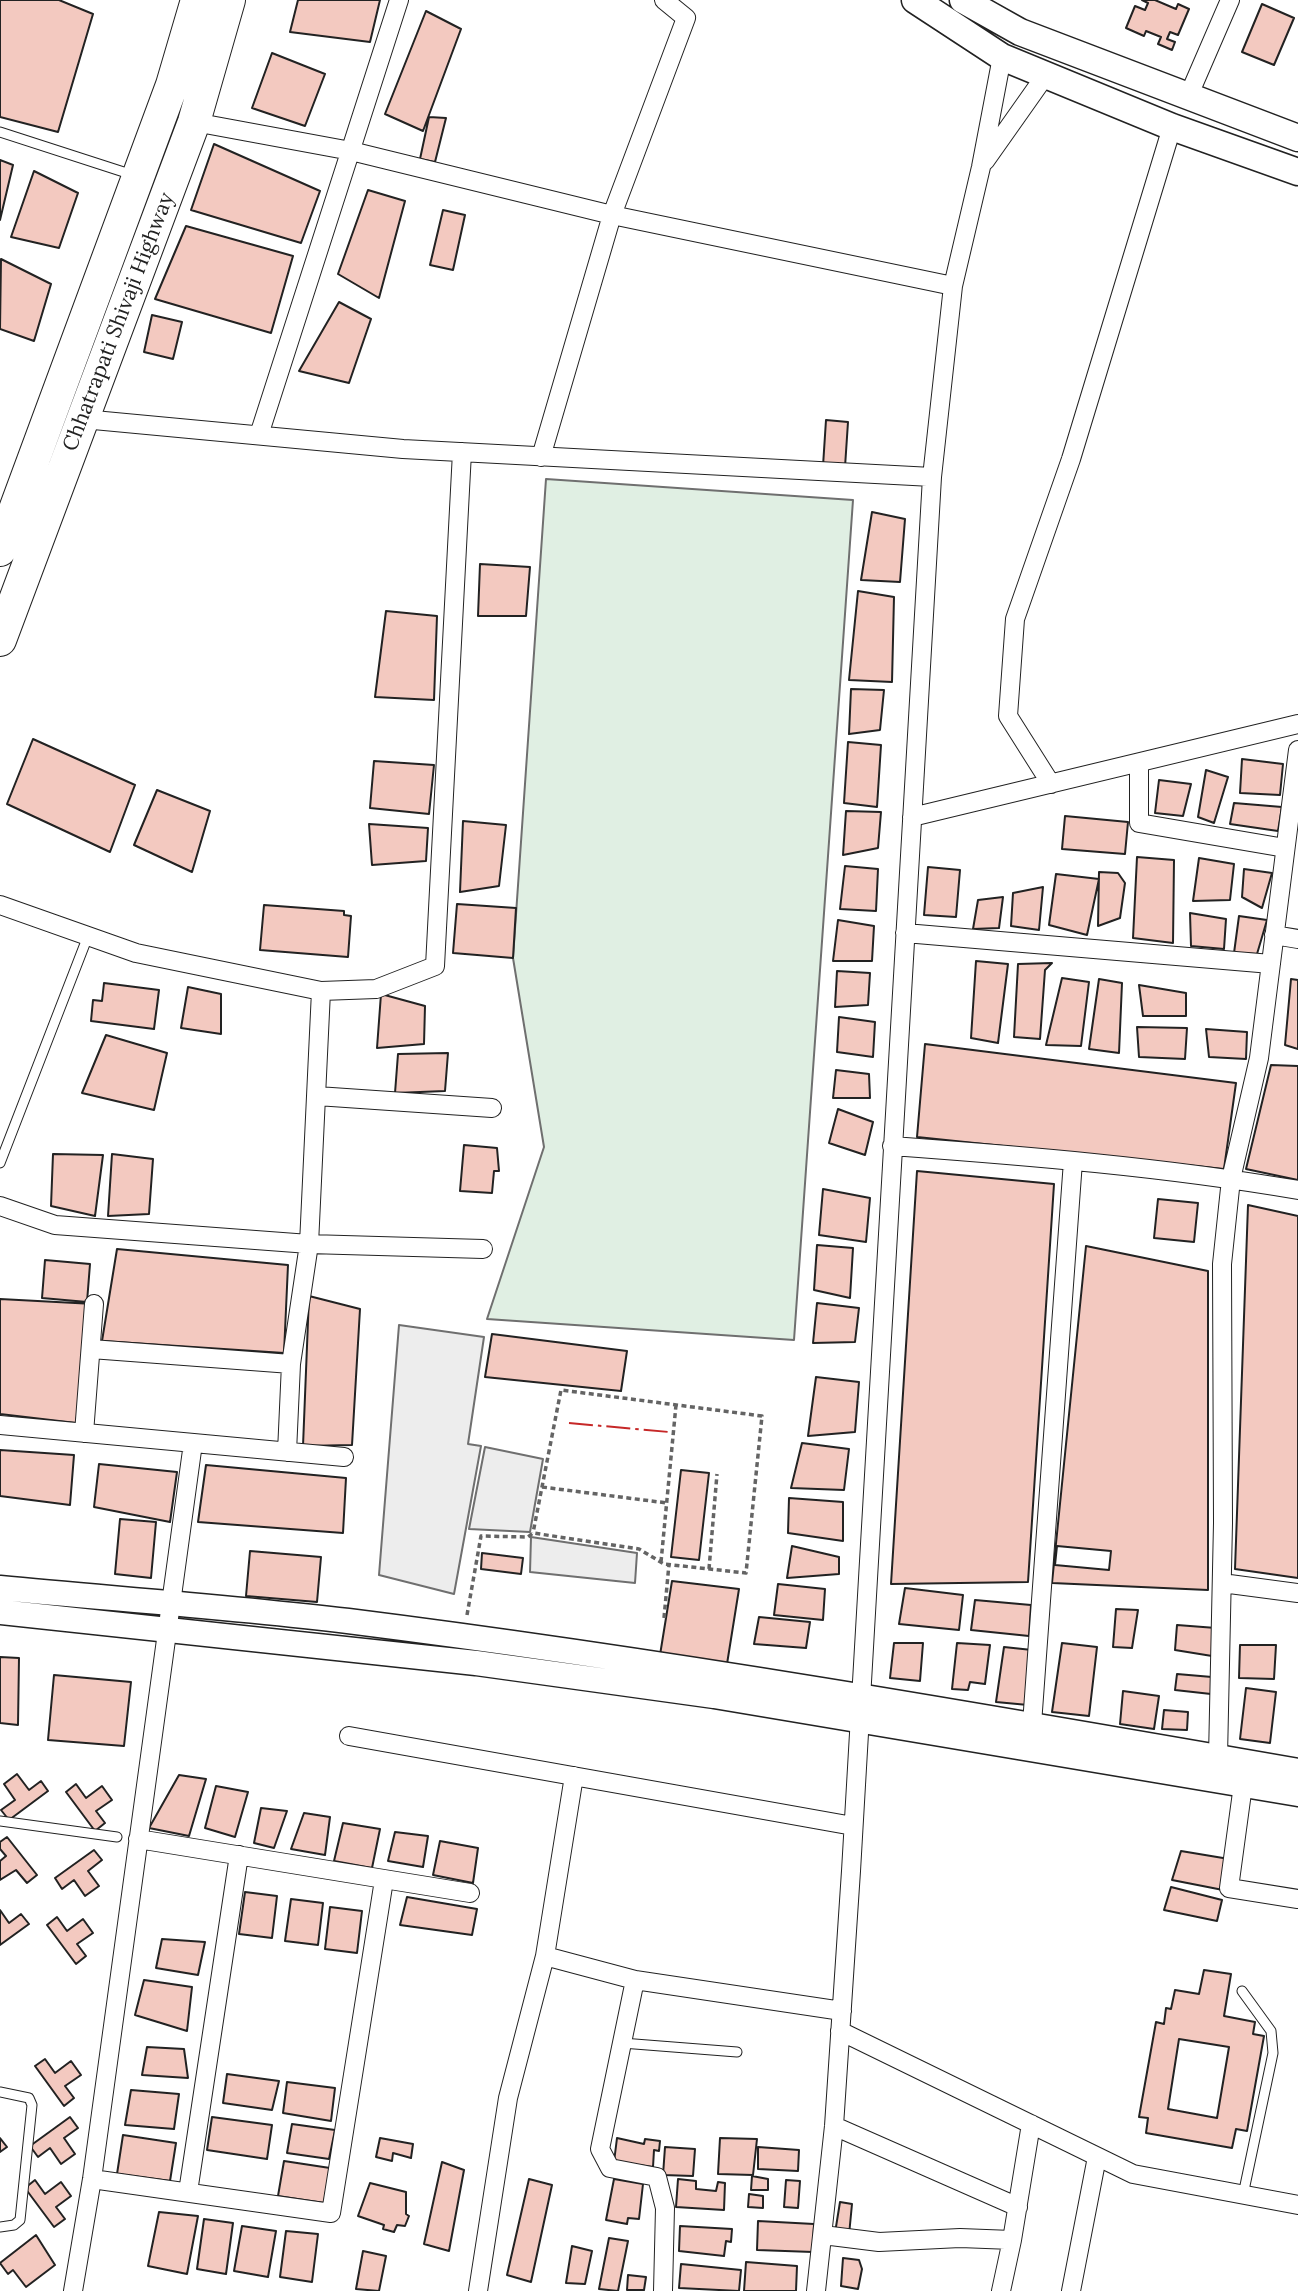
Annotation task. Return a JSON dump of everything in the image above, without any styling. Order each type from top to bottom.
[{"type":"highway","name":"Chhatrapati Shivaji Highway","points":[[0,548],[172,85],[197,0]]},
{"type":"highway","name":"Chhatrapati Shivaji Highway","points":[[0,640],[194,122],[229,0]]},
{"type":"main road","points":[[915,0],[1002,57],[1172,127],[1298,172]]},
{"type":"main road","points":[[963,0],[1020,33],[1298,138]]},
{"type":"street","points":[[259,435],[399,0]]},
{"type":"street","points":[[541,457],[612,215],[686,18],[664,0]]},
{"type":"street","points":[[1188,97],[1230,0]]},
{"type":"street","points":[[816,2291],[834,2126],[842,2011],[932,477],[953,286],[981,167],[1002,57]]},
{"type":"street","points":[[981,167],[1045,76]]},
{"type":"street","points":[[194,122],[351,151],[612,215],[953,286]]},
{"type":"street","points":[[1051,784],[1008,716],[1015,619],[1071,459],[1172,127]]},
{"type":"street","points":[[83,419],[462,452],[932,477]]},
{"type":"street","points":[[0,905],[136,953],[321,991],[376,989],[435,967],[462,452]]},
{"type":"street","points":[[912,817],[1298,724]]},
{"type":"street","points":[[1218,1757],[1222,1583],[1222,1264],[1231,1178],[1259,1058],[1285,848],[1293,831],[1298,750]]},
{"type":"street","points":[[1139,762],[1139,823],[1285,848]]},
{"type":"street","points":[[905,933],[1271,964]]},
{"type":"street","points":[[1274,934],[1298,939]]},
{"type":"street","points":[[287,1452],[291,1364],[309,1244],[321,991]]},
{"type":"street","points":[[317,1096],[492,1108]]},
{"type":"street","points":[[892,1146],[1231,1178],[1298,1190]]},
{"type":"street","points":[[1032,1724],[1073,1161]]},
{"type":"street","points":[[0,1206],[55,1225],[309,1244],[483,1249]]},
{"type":"street","points":[[85,1433],[94,1304]]},
{"type":"street","points":[[91,1349],[291,1364]]},
{"type":"street","points":[[0,1425],[344,1457]]},
{"type":"street","points":[[73,2291],[92,2179],[193,1443]]},
{"type":"street","points":[[1222,1583],[1298,1593]]},
{"type":"street","points":[[0,1588],[476,1663],[1032,1724],[1298,1771]]},
{"type":"street","points":[[0,1612],[344,1621],[464,1637],[858,1707],[1298,1794]]},
{"type":"street","points":[[349,1736],[853,1826]]},
{"type":"street","points":[[478,2291],[508,2098],[545,1956],[574,1776]]},
{"type":"street","points":[[1243,1785],[1229,1888],[1298,1899]]},
{"type":"street","points":[[138,1839],[470,1893]]},
{"type":"street","points":[[188,2192],[239,1855]]},
{"type":"street","points":[[92,2179],[331,2213],[384,1880]]},
{"type":"street","points":[[545,1956],[635,1980],[842,2011]]},
{"type":"street","points":[[635,1980],[600,2149],[610,2168],[657,2177],[665,2208],[663,2291]]},
{"type":"street","points":[[840,2031],[1133,2174],[1298,2205]]},
{"type":"street","points":[[1001,2291],[1013,2239],[1031,2124]]},
{"type":"street","points":[[834,2126],[1018,2207]]},
{"type":"street","points":[[1071,2291],[1097,2157]]},
{"type":"street","points":[[823,2235],[879,2242],[960,2238],[1013,2239]]},
{"type":"lane","points":[[0,132],[138,176]]},
{"type":"lane","points":[[0,1163],[88,936]]},
{"type":"lane","points":[[0,1821],[117,1837]]},
{"type":"lane","points":[[1242,1991],[1271,2031],[1273,2053],[1243,2194]]},
{"type":"lane","points":[[622,2043],[737,2052]]},
{"type":"lane","points":[[0,2092],[23,2095],[29,2098],[32,2105],[20,2220],[14,2225],[0,2227]]},
{"type":"path","points":[[464,1637],[481,1536],[528,1537],[533,1533],[561,1390],[762,1416],[746,1573],[669,1564],[639,1549],[533,1533]]},
{"type":"path","points":[[661,1562],[676,1405]]},
{"type":"path","points":[[709,1569],[717,1474]]},
{"type":"path","points":[[542,1487],[667,1503]]},
{"type":"path","points":[[664,1618],[669,1564]]},
{"type":"green space","points":[[546,479],[853,500],[794,1340],[487,1319],[544,1147],[513,958]]},
{"type":"shaded area","points":[[399,1325],[484,1337],[468,1444],[481,1446],[454,1594],[379,1575]]},
{"type":"shaded area","points":[[485,1447],[543,1459],[530,1532],[469,1529]]},
{"type":"shaded area","points":[[531,1537],[637,1553],[635,1583],[530,1572]]},
{"type":"building","points":[[0,0],[59,0],[93,14],[58,132],[0,117]]},
{"type":"building","points":[[298,0],[380,0],[370,42],[290,32]]},
{"type":"building","points":[[1142,0],[1155,0],[1176,9],[1178,4],[1189,9],[1178,35],[1170,32],[1167,39],[1175,42],[1172,50],[1158,44],[1161,37],[1146,31],[1144,36],[1126,28],[1135,6],[1145,10],[1148,3]]},
{"type":"building","points":[[1262,4],[1294,18],[1274,65],[1242,52]]},
{"type":"building","points":[[426,11],[461,29],[423,131],[385,114]]},
{"type":"building","points":[[272,53],[325,74],[305,126],[252,108]]},
{"type":"building","points":[[429,117],[446,118],[435,162],[420,159]]},
{"type":"building","points":[[214,144],[320,191],[301,243],[191,210]]},
{"type":"building","points":[[0,160],[13,165],[0,220]]},
{"type":"building","points":[[34,171],[78,193],[59,248],[11,237]]},
{"type":"building","points":[[368,190],[405,201],[379,298],[338,274]]},
{"type":"building","points":[[443,210],[465,215],[453,270],[430,265]]},
{"type":"building","points":[[186,226],[293,256],[271,333],[155,299]]},
{"type":"building","points":[[1,259],[51,284],[34,341],[0,329]]},
{"type":"building","points":[[339,302],[371,319],[349,383],[299,371]]},
{"type":"building","points":[[152,315],[182,322],[173,359],[144,352]]},
{"type":"building","points":[[826,420],[848,422],[845,467],[823,466]]},
{"type":"building","points":[[872,512],[905,519],[900,582],[861,580]]},
{"type":"building","points":[[480,564],[530,567],[526,616],[478,616]]},
{"type":"building","points":[[858,591],[894,597],[892,682],[849,680]]},
{"type":"building","points":[[386,611],[437,616],[434,700],[375,697]]},
{"type":"building","points":[[851,689],[884,690],[880,730],[849,734]]},
{"type":"building","points":[[33,739],[135,785],[110,852],[7,804]]},
{"type":"building","points":[[848,742],[881,745],[877,807],[844,803]]},
{"type":"building","points":[[1242,759],[1283,764],[1280,795],[1240,793]]},
{"type":"building","points":[[374,761],[434,765],[429,814],[370,808]]},
{"type":"building","points":[[1206,770],[1228,777],[1214,823],[1198,817]]},
{"type":"building","points":[[1159,780],[1191,784],[1183,816],[1155,813]]},
{"type":"building","points":[[157,790],[210,811],[192,872],[134,845]]},
{"type":"building","points":[[1234,803],[1282,807],[1278,831],[1230,824]]},
{"type":"building","points":[[846,811],[881,812],[878,848],[843,855]]},
{"type":"building","points":[[1065,816],[1128,822],[1125,854],[1062,849]]},
{"type":"building","points":[[463,821],[506,825],[499,886],[460,892]]},
{"type":"building","points":[[369,824],[428,828],[426,861],[372,865]]},
{"type":"building","points":[[1137,857],[1174,860],[1173,943],[1133,938]]},
{"type":"building","points":[[1199,858],[1234,864],[1230,900],[1193,901]]},
{"type":"building","points":[[845,866],[878,869],[876,911],[840,909]]},
{"type":"building","points":[[928,867],[960,870],[956,917],[924,915]]},
{"type":"building","points":[[1244,869],[1272,873],[1262,908],[1242,897]]},
{"type":"building","points":[[1099,872],[1118,873],[1125,883],[1120,918],[1098,926]]},
{"type":"building","points":[[1056,874],[1099,879],[1087,935],[1049,925]]},
{"type":"building","points":[[1043,887],[1039,930],[1011,926],[1013,893]]},
{"type":"building","points":[[1003,897],[999,928],[973,929],[978,900]]},
{"type":"building","points":[[457,904],[516,908],[513,958],[453,953]]},
{"type":"building","points":[[264,905],[344,911],[344,915],[351,916],[348,957],[260,950]]},
{"type":"building","points":[[1190,913],[1226,919],[1224,949],[1191,946]]},
{"type":"building","points":[[1239,916],[1267,920],[1257,954],[1234,953]]},
{"type":"building","points":[[838,920],[874,926],[872,961],[833,961]]},
{"type":"building","points":[[976,961],[1008,964],[998,1043],[971,1038]]},
{"type":"building","points":[[1052,963],[1045,970],[1040,1039],[1014,1037],[1018,964]]},
{"type":"building","points":[[837,971],[870,973],[868,1005],[835,1007]]},
{"type":"building","points":[[1062,978],[1089,982],[1081,1046],[1046,1045]]},
{"type":"building","points":[[1099,979],[1122,983],[1119,1053],[1089,1049]]},
{"type":"building","points":[[1291,979],[1298,980],[1298,1049],[1285,1045]]},
{"type":"building","points":[[104,983],[159,990],[154,1029],[91,1021],[93,1000],[102,1001]]},
{"type":"building","points":[[1139,985],[1186,993],[1186,1016],[1143,1016]]},
{"type":"building","points":[[188,987],[221,994],[221,1034],[181,1028]]},
{"type":"building","points":[[381,994],[425,1006],[424,1044],[377,1048]]},
{"type":"building","points":[[839,1017],[875,1022],[873,1057],[837,1052]]},
{"type":"building","points":[[1137,1027],[1187,1028],[1185,1059],[1139,1057]]},
{"type":"building","points":[[1206,1029],[1247,1032],[1246,1059],[1209,1057]]},
{"type":"building","points":[[106,1035],[167,1053],[154,1110],[82,1093]]},
{"type":"building","points":[[925,1044],[1236,1083],[1224,1169],[917,1137]]},
{"type":"building","points":[[448,1053],[445,1091],[395,1093],[398,1054]]},
{"type":"building","points":[[1271,1065],[1298,1066],[1298,1180],[1246,1169]]},
{"type":"building","points":[[836,1070],[869,1074],[870,1098],[833,1098]]},
{"type":"building","points":[[838,1109],[873,1122],[865,1155],[829,1143]]},
{"type":"building","points":[[464,1145],[497,1148],[499,1171],[494,1171],[492,1193],[460,1191]]},
{"type":"building","points":[[53,1154],[103,1155],[95,1216],[51,1206]]},
{"type":"building","points":[[112,1154],[153,1159],[149,1214],[108,1216]]},
{"type":"building","points":[[917,1171],[1054,1184],[1028,1582],[891,1584]]},
{"type":"building","points":[[823,1189],[870,1198],[866,1242],[819,1235]]},
{"type":"building","points":[[1158,1199],[1198,1203],[1194,1242],[1154,1238]]},
{"type":"building","points":[[1248,1205],[1298,1216],[1298,1578],[1235,1569]]},
{"type":"building","points":[[817,1245],[853,1248],[850,1298],[814,1290]]},
{"type":"building","points":[[1086,1246],[1208,1271],[1208,1590],[1052,1583]]},
{"type":"building","points":[[117,1249],[288,1265],[284,1353],[102,1341]]},
{"type":"building","points":[[45,1260],[90,1264],[87,1302],[42,1298]]},
{"type":"building","points":[[309,1296],[360,1309],[352,1445],[303,1446]]},
{"type":"building","points":[[0,1299],[94,1304],[76,1423],[0,1414]]},
{"type":"building","points":[[817,1303],[859,1308],[855,1342],[813,1343]]},
{"type":"building","points":[[492,1334],[627,1351],[621,1391],[485,1377]]},
{"type":"building","points":[[816,1377],[859,1382],[855,1432],[808,1436]]},
{"type":"building","points":[[802,1443],[849,1449],[844,1490],[791,1488]]},
{"type":"building","points":[[0,1450],[74,1455],[70,1505],[0,1496]]},
{"type":"building","points":[[99,1464],[177,1472],[170,1522],[94,1507]]},
{"type":"building","points":[[206,1465],[346,1478],[343,1533],[198,1522]]},
{"type":"building","points":[[681,1470],[709,1473],[699,1560],[671,1557]]},
{"type":"building","points":[[789,1498],[843,1502],[843,1541],[788,1533]]},
{"type":"building","points":[[120,1519],[156,1522],[151,1578],[115,1574]]},
{"type":"building","points":[[792,1546],[839,1557],[839,1574],[787,1578]]},
{"type":"building","points":[[1057,1546],[1111,1551],[1109,1570],[1055,1565]]},
{"type":"building","points":[[250,1551],[321,1557],[317,1602],[246,1596]]},
{"type":"building","points":[[482,1553],[523,1558],[521,1574],[481,1569]]},
{"type":"building","points":[[672,1581],[739,1589],[727,1664],[660,1655]]},
{"type":"building","points":[[778,1584],[825,1589],[823,1620],[774,1615]]},
{"type":"building","points":[[905,1588],[963,1595],[959,1630],[899,1624]]},
{"type":"building","points":[[975,1600],[1031,1605],[1029,1636],[971,1630]]},
{"type":"building","points":[[1116,1609],[1138,1610],[1132,1648],[1113,1647]]},
{"type":"building","points":[[759,1617],[810,1622],[806,1648],[754,1644]]},
{"type":"building","points":[[1177,1625],[1216,1628],[1212,1656],[1175,1650]]},
{"type":"building","points":[[894,1643],[923,1643],[920,1681],[890,1678]]},
{"type":"building","points":[[957,1643],[990,1645],[985,1684],[970,1682],[968,1690],[952,1689]]},
{"type":"building","points":[[1062,1643],[1097,1647],[1089,1716],[1052,1712]]},
{"type":"building","points":[[1240,1645],[1276,1645],[1274,1679],[1239,1678]]},
{"type":"building","points":[[1004,1647],[1032,1650],[1028,1705],[996,1702]]},
{"type":"building","points":[[0,1657],[19,1658],[18,1725],[0,1723]]},
{"type":"building","points":[[1177,1674],[1212,1677],[1211,1694],[1175,1690]]},
{"type":"building","points":[[54,1675],[131,1682],[124,1746],[48,1740]]},
{"type":"building","points":[[1246,1688],[1276,1692],[1270,1743],[1240,1739]]},
{"type":"building","points":[[1123,1691],[1159,1696],[1154,1729],[1120,1724]]},
{"type":"building","points":[[1164,1710],[1188,1712],[1187,1730],[1162,1729]]},
{"type":"building","points":[[17,1774],[29,1790],[41,1781],[48,1791],[9,1820],[1,1810],[15,1800],[4,1784]]},
{"type":"building","points":[[179,1775],[206,1779],[189,1836],[149,1828]]},
{"type":"building","points":[[76,1784],[86,1798],[102,1786],[112,1800],[96,1811],[105,1823],[95,1831],[66,1792]]},
{"type":"building","points":[[216,1786],[248,1792],[235,1837],[205,1828]]},
{"type":"building","points":[[261,1808],[287,1811],[274,1848],[254,1843]]},
{"type":"building","points":[[304,1813],[330,1817],[325,1855],[291,1849]]},
{"type":"building","points":[[343,1823],[380,1829],[372,1868],[334,1861]]},
{"type":"building","points":[[395,1832],[428,1836],[423,1867],[388,1861]]},
{"type":"building","points":[[7,1837],[37,1875],[27,1883],[16,1870],[0,1880],[0,1861],[6,1856],[0,1849],[0,1842]]},
{"type":"building","points":[[440,1841],[478,1848],[473,1883],[433,1875]]},
{"type":"building","points":[[94,1850],[102,1860],[88,1871],[99,1886],[85,1896],[74,1880],[62,1889],[55,1878]]},
{"type":"building","points":[[1181,1851],[1229,1859],[1223,1890],[1172,1880]]},
{"type":"building","points":[[1171,1887],[1222,1900],[1217,1921],[1164,1910]]},
{"type":"building","points":[[245,1892],[277,1896],[272,1938],[239,1934]]},
{"type":"building","points":[[407,1897],[477,1909],[472,1935],[400,1925]]},
{"type":"building","points":[[291,1899],[323,1903],[318,1945],[285,1941]]},
{"type":"building","points":[[330,1907],[362,1911],[357,1953],[325,1949]]},
{"type":"building","points":[[0,1910],[9,1923],[21,1914],[29,1924],[0,1945]]},
{"type":"building","points":[[57,1917],[67,1931],[83,1919],[93,1933],[77,1944],[86,1956],[76,1964],[47,1925]]},
{"type":"building","points":[[162,1939],[205,1942],[198,1975],[156,1968]]},
{"type":"building","points":[[1204,1970],[1231,1974],[1224,2016],[1255,2022],[1253,2034],[1264,2036],[1247,2131],[1236,2129],[1232,2148],[1146,2133],[1148,2118],[1139,2117],[1156,2022],[1164,2024],[1166,2008],[1171,2009],[1175,1990],[1199,1994]],"holes":[[[1179,2039],[1229,2047],[1217,2118],[1168,2109]]]},
{"type":"building","points":[[144,1980],[192,1987],[187,2031],[135,2015]]},
{"type":"building","points":[[147,2047],[184,2049],[188,2078],[142,2075]]},
{"type":"building","points":[[45,2059],[55,2073],[71,2061],[81,2075],[65,2086],[74,2098],[64,2106],[35,2066]]},
{"type":"building","points":[[227,2074],[279,2081],[272,2110],[223,2103]]},
{"type":"building","points":[[287,2082],[335,2088],[331,2121],[283,2113]]},
{"type":"building","points":[[131,2090],[179,2094],[174,2129],[125,2125]]},
{"type":"building","points":[[70,2117],[78,2128],[64,2138],[75,2154],[61,2164],[50,2148],[38,2157],[30,2146]]},
{"type":"building","points":[[212,2117],[272,2125],[267,2159],[207,2150]]},
{"type":"building","points":[[292,2124],[335,2130],[329,2159],[287,2153]]},
{"type":"building","points":[[123,2135],[176,2143],[170,2181],[117,2174]]},
{"type":"building","points":[[0,2138],[7,2147],[0,2152]]},
{"type":"building","points":[[380,2138],[413,2144],[411,2158],[393,2153],[392,2161],[376,2157]]},
{"type":"building","points":[[617,2138],[644,2144],[645,2139],[660,2141],[659,2151],[654,2150],[653,2167],[614,2162]]},
{"type":"building","points":[[720,2138],[757,2139],[753,2175],[718,2174]]},
{"type":"building","points":[[665,2147],[695,2149],[693,2176],[663,2175]]},
{"type":"building","points":[[758,2147],[799,2150],[798,2171],[758,2169]]},
{"type":"building","points":[[284,2161],[330,2168],[324,2203],[278,2196]]},
{"type":"building","points":[[442,2162],[464,2170],[449,2251],[424,2244]]},
{"type":"building","points":[[752,2176],[768,2179],[768,2190],[751,2190]]},
{"type":"building","points":[[529,2179],[552,2185],[531,2282],[507,2275]]},
{"type":"building","points":[[614,2179],[643,2184],[639,2219],[628,2218],[627,2224],[606,2220]]},
{"type":"building","points":[[678,2179],[696,2181],[696,2189],[716,2191],[718,2182],[725,2183],[724,2210],[676,2207]]},
{"type":"building","points":[[35,2180],[45,2194],[61,2182],[71,2196],[56,2207],[65,2219],[54,2227],[25,2188]]},
{"type":"building","points":[[786,2180],[800,2181],[798,2208],[784,2207]]},
{"type":"building","points":[[370,2183],[406,2192],[406,2214],[409,2216],[405,2226],[397,2225],[394,2232],[383,2229],[384,2225],[358,2216]]},
{"type":"building","points":[[749,2194],[763,2196],[763,2208],[748,2207]]},
{"type":"building","points":[[840,2202],[852,2204],[849,2235],[835,2233]]},
{"type":"building","points":[[159,2212],[198,2216],[187,2274],[148,2266]]},
{"type":"building","points":[[204,2219],[233,2223],[226,2274],[197,2269]]},
{"type":"building","points":[[758,2221],[814,2224],[813,2252],[757,2250]]},
{"type":"building","points":[[242,2226],[276,2231],[268,2277],[234,2271]]},
{"type":"building","points":[[680,2226],[732,2229],[731,2242],[726,2241],[724,2256],[679,2251]]},
{"type":"building","points":[[286,2231],[318,2234],[312,2282],[280,2277]]},
{"type":"building","points":[[36,2235],[55,2265],[26,2287],[13,2270],[8,2274],[0,2263]]},
{"type":"building","points":[[609,2238],[628,2241],[618,2291],[599,2289]]},
{"type":"building","points":[[572,2246],[592,2251],[585,2284],[566,2283]]},
{"type":"building","points":[[363,2251],[386,2256],[379,2291],[356,2289]]},
{"type":"building","points":[[843,2258],[859,2260],[862,2269],[858,2289],[841,2286]]},
{"type":"building","points":[[746,2262],[797,2266],[796,2291],[744,2291]]},
{"type":"building","points":[[681,2264],[741,2270],[739,2291],[679,2288]]},
{"type":"building","points":[[628,2275],[646,2277],[644,2290],[627,2290]]},
{"type":"power","points":[[569,1423],[669,1432]]}]
